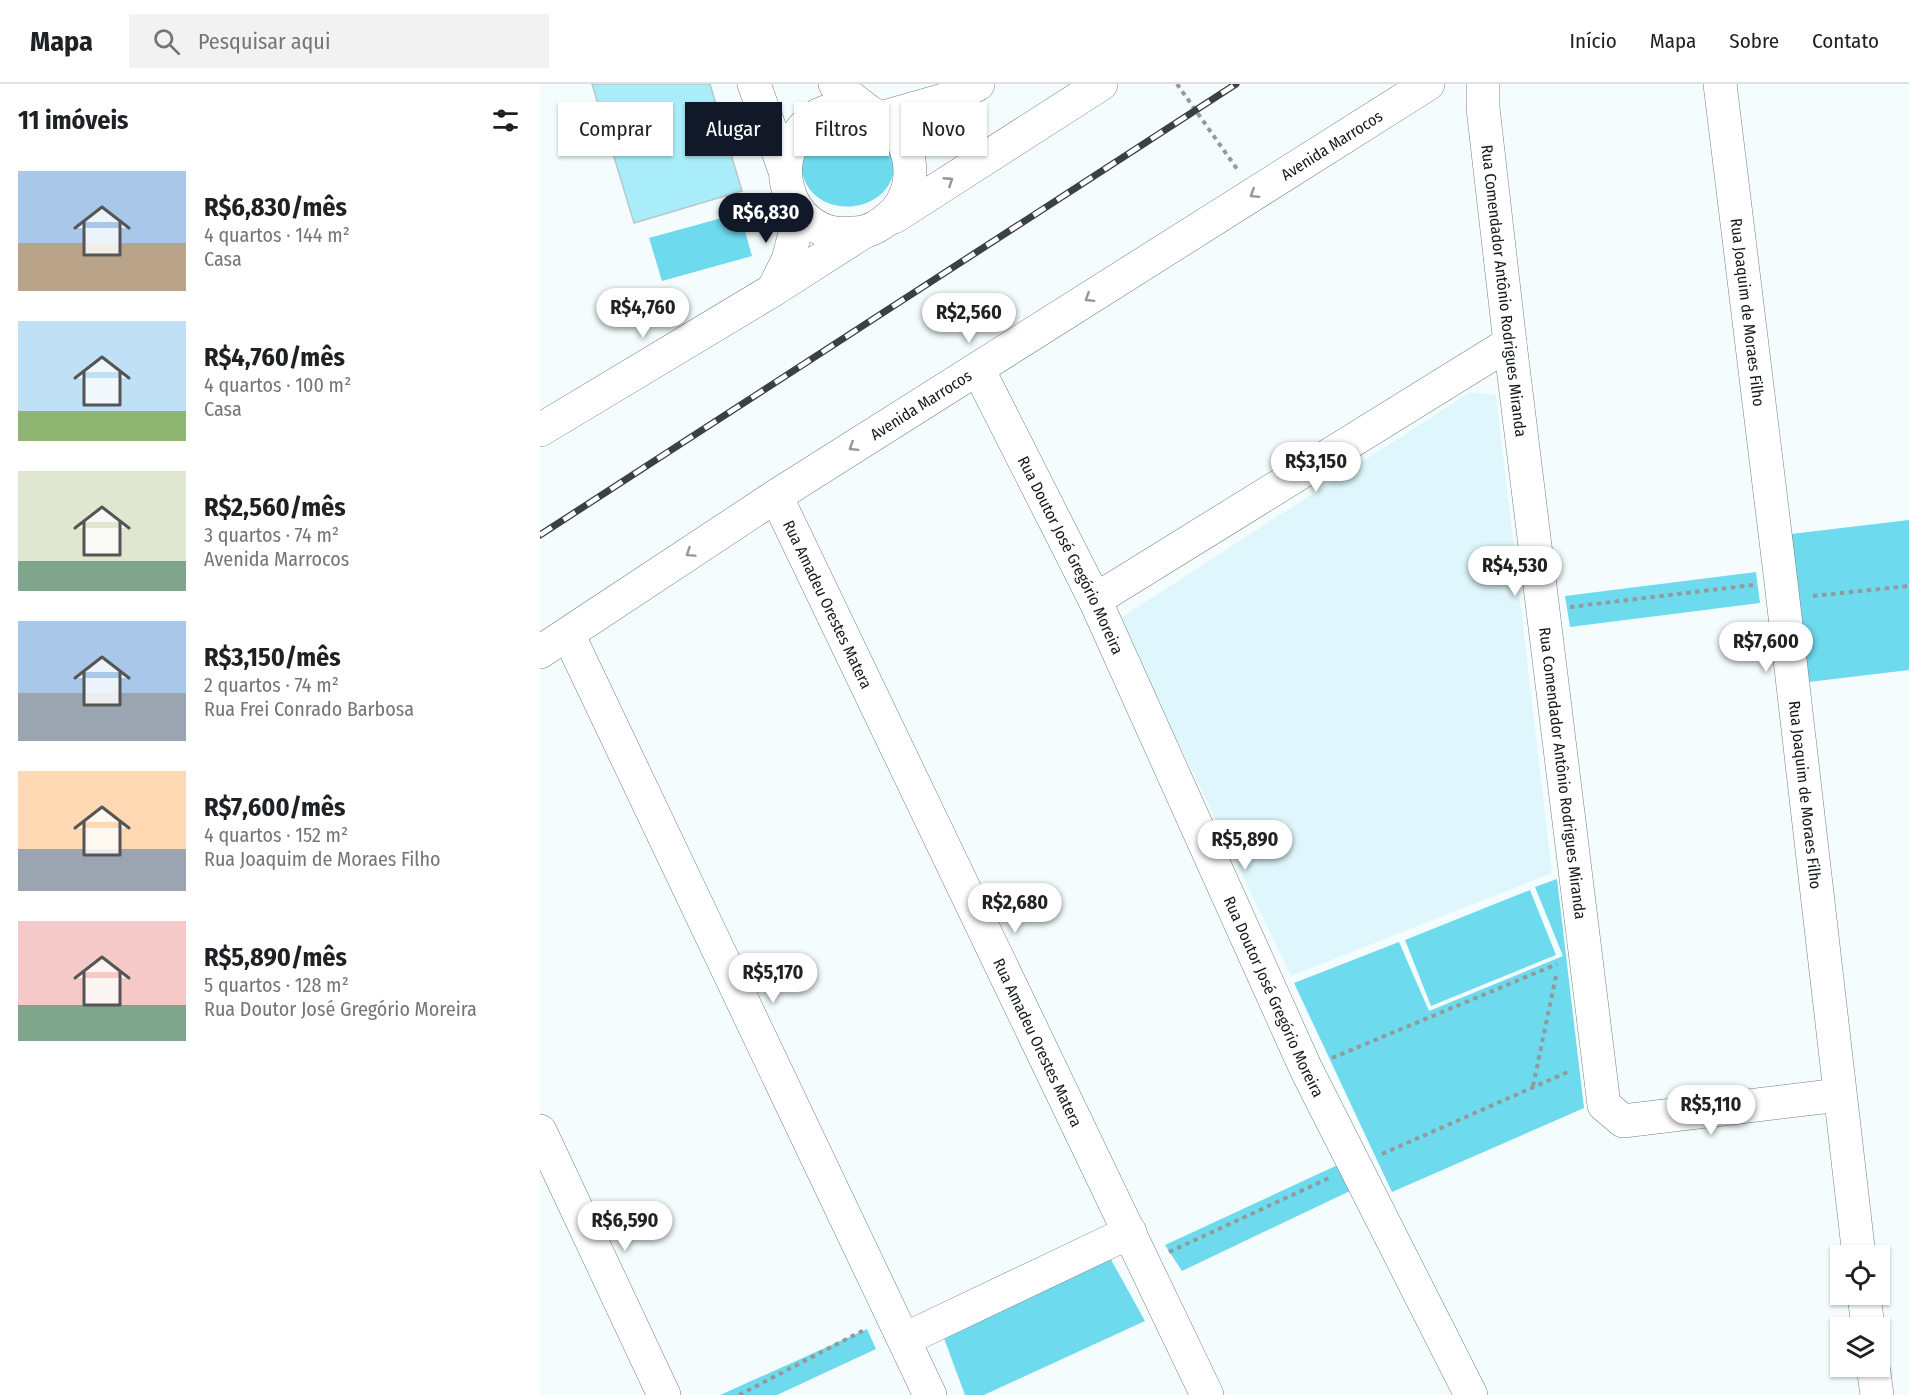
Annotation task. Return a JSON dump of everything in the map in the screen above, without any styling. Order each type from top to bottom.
[{"type":"street","points":[[754,84],[784,168],[789,195],[800,214],[814,225],[834,233],[872,229],[903,203],[910,182],[910,160],[903,140],[889,123]]},
{"type":"street","points":[[835,84],[858,102]]},
{"type":"street","points":[[889,112],[954,97],[978,84]]},
{"type":"street","points":[[540,430],[872,229],[1101,84]]},
{"type":"street","name":"Avenida Marrocos","points":[[540,652],[776,496],[1428,84]]},
{"type":"street","name":"Rua Comendador Antônio Rodrigues Miranda","points":[[1483,84],[1483,108],[1510,343],[1604,1105],[1623,1121],[1839,1095]]},
{"type":"street","name":"Rua Joaquim de Moraes Filho","points":[[1720,84],[1781,582],[1858,1245]]},
{"type":"street","points":[[784,168],[789,147],[794,140]]},
{"type":"street","points":[[773,290],[788,260],[800,214]]},
{"type":"street","points":[[1095,600],[1510,343]]},
{"type":"street","name":"Rua Doutor José Gregório Moreira","points":[[978,369],[1095,600],[1306,1069],[1471,1395]]},
{"type":"street","name":"Rua Amadeu Orestes Matera","points":[[776,496],[1207,1395]]},
{"type":"street","points":[[568,634],[930,1395]]},
{"type":"street","points":[[540,1131],[664,1395]]},
{"type":"street","points":[[899,1327],[1130,1232]]},
{"type":"street","points":[[1875,1377],[1877,1395]]},
{"type":"path","points":[[1177,84],[1254,194]]},
{"type":"path","points":[[1543,611],[1781,582],[1802,597],[1909,585]]},
{"type":"path","points":[[1306,1069],[1559,964],[1533,1087]]},
{"type":"path","points":[[1144,1264],[1355,1165],[1598,1058]]},
{"type":"path","points":[[739,1395],[899,1327]]},
{"type":"shaded area","points":[[889,145],[894,156],[892,177],[883,192],[868,202],[850,206],[832,204],[816,196],[805,181],[802,156],[889,156]]},
{"type":"shaded area","points":[[740,213],[752,256],[662,281],[649,238]]},
{"type":"shaded area","points":[[1470,392],[1496,395],[1552,873],[1291,976],[1119,619]]},
{"type":"shaded area","points":[[1909,520],[1909,670],[1809,682],[1791,534]]},
{"type":"shaded area","points":[[1756,572],[1760,603],[1570,627],[1565,596]]},
{"type":"shaded area","points":[[1557,879],[1584,1108],[1392,1192],[1294,983],[1399,942],[1429,1011],[1563,956],[1535,887]]},
{"type":"shaded area","points":[[1530,890],[1556,955],[1431,1006],[1405,940]]},
{"type":"shaded area","points":[[1342,1163],[1352,1190],[1182,1271],[1165,1245]]},
{"type":"shaded area","points":[[1109,1256],[1145,1321],[984,1395],[965,1395],[942,1333]]},
{"type":"shaded area","points":[[867,1329],[876,1349],[777,1395],[720,1395]]},
{"type":"building","points":[[592,84],[710,84],[715,102],[685,102],[685,156],[732,156],[742,191],[634,223],[614,156],[673,156],[673,102],[597,102]]},
{"type":"railway","points":[[540,535],[1236,84]]}]
